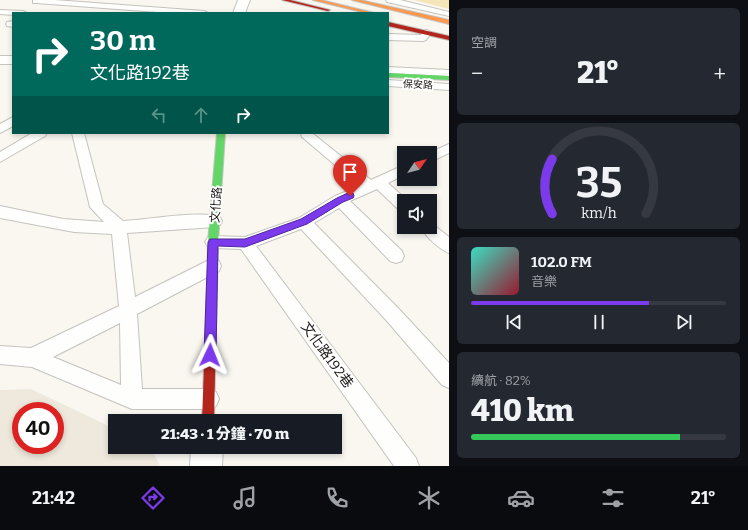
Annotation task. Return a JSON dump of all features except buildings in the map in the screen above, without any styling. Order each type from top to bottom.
[{"type":"main road","points":[[284,0],[337,12]]},
{"type":"main road","points":[[315,0],[368,12]]},
{"type":"main road","points":[[354,0],[449,21]]},
{"type":"main road","points":[[389,17],[449,31]]},
{"type":"main road","points":[[389,24],[449,38]]},
{"type":"main road","points":[[389,75],[449,78]]},
{"type":"main road","name":"文化路","points":[[208,414],[213,242],[221,134]]},
{"type":"street","points":[[239,12],[244,0]]},
{"type":"street","points":[[0,60],[12,60]]},
{"type":"street","points":[[206,466],[207,454]]},
{"type":"lane","points":[[126,10],[134,0]]},
{"type":"lane","points":[[362,0],[449,21]]},
{"type":"lane","points":[[390,0],[449,14]]},
{"type":"lane","points":[[0,12],[29,7],[178,12]]},
{"type":"lane","points":[[389,37],[423,38],[427,33]]},
{"type":"lane","name":"保安路","points":[[389,70],[449,73]]},
{"type":"lane","name":"保安路","points":[[389,83],[449,87]]},
{"type":"lane","points":[[0,129],[12,123]]},
{"type":"lane","points":[[0,158],[39,134]]},
{"type":"lane","points":[[78,134],[97,208],[119,227],[128,310],[132,399]]},
{"type":"lane","points":[[306,134],[397,201]]},
{"type":"lane","points":[[437,155],[448,150]]},
{"type":"lane","points":[[213,242],[245,243],[304,222],[340,200],[397,174]]},
{"type":"lane","points":[[340,200],[396,256]]},
{"type":"lane","points":[[0,212],[84,227],[119,227],[215,221]]},
{"type":"lane","points":[[304,222],[393,315],[449,378]]},
{"type":"lane","points":[[436,234],[449,246]]},
{"type":"lane","name":"文化路192巷","points":[[245,243],[408,466]]},
{"type":"lane","points":[[32,358],[213,266]]},
{"type":"lane","points":[[0,355],[32,358],[132,399],[209,399]]},
{"type":"shaded area","points":[[414,0],[449,0],[449,9]]},
{"type":"shaded area","points":[[31,389],[58,402],[12,402],[12,454],[64,454],[64,405],[108,426],[108,454],[154,454],[160,466],[0,466],[0,390]]},
{"type":"traffic: fast","points":[[389,75],[449,78]]},
{"type":"traffic: fast","points":[[212,284],[213,242],[221,134]]},
{"type":"traffic: slow","points":[[315,0],[368,12]]},
{"type":"traffic: slow","points":[[354,0],[449,22]]},
{"type":"traffic: jam","points":[[284,0],[328,10]]},
{"type":"traffic: jam","points":[[389,24],[449,38]]},
{"type":"traffic: jam","points":[[208,414],[212,284]]},
{"type":"route","points":[[210,355],[213,242],[245,243],[304,222],[340,200],[350,196]]}]
